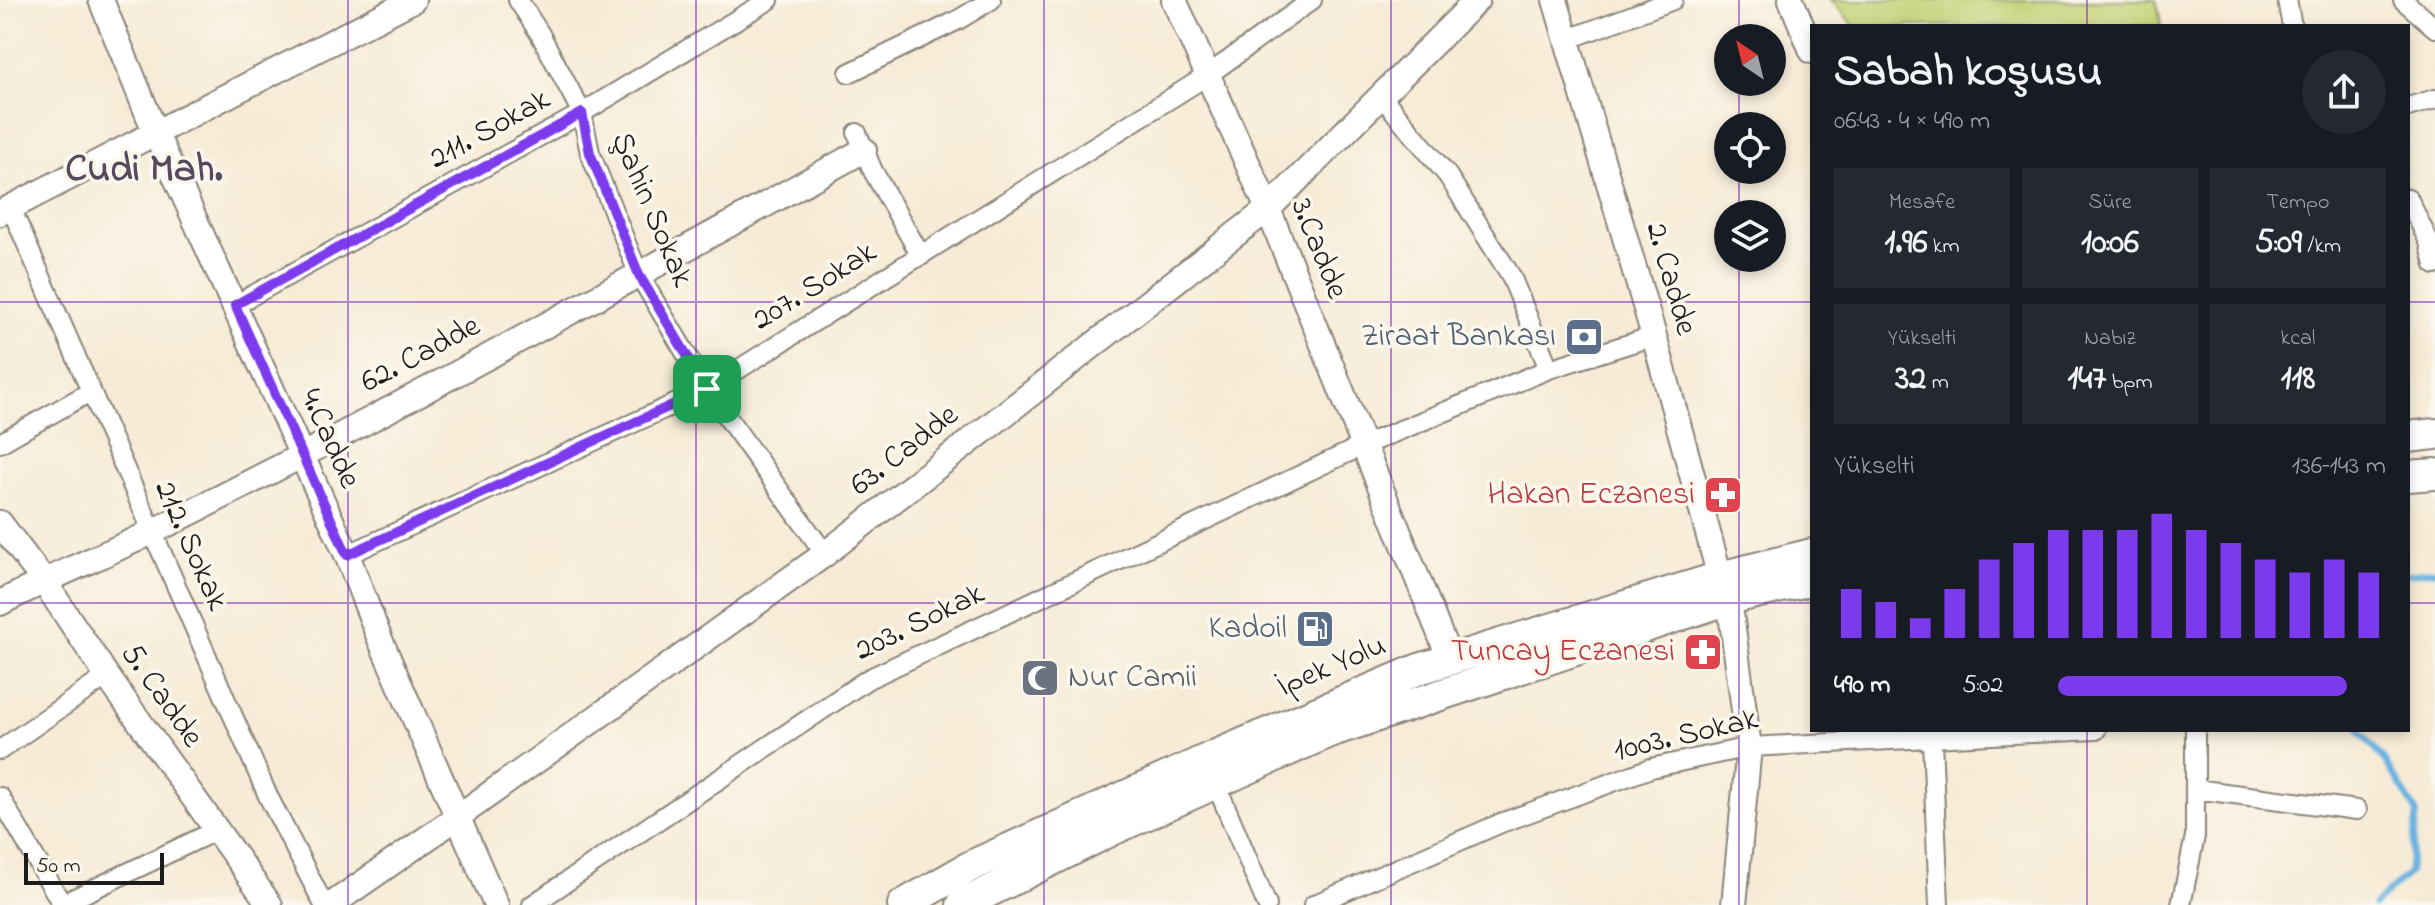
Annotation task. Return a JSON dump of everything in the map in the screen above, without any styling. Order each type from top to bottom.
[{"type":"highway","points":[[2410,437],[2435,434]]},
{"type":"highway","points":[[2410,476],[2435,474]]},
{"type":"highway","name":"İpek Yolu","points":[[903,905],[971,866],[1185,769],[1419,669],[1724,588],[1810,555]]},
{"type":"highway","points":[[962,905],[1112,830],[1329,732],[1724,588],[1810,580]]},
{"type":"street","name":"4.Cadde","points":[[101,0],[156,134],[347,555],[379,637],[496,905]]},
{"type":"street","points":[[5,211],[413,0]]},
{"type":"street","name":"Şahin Sokak","points":[[518,0],[582,113],[590,153],[639,275],[707,389],[825,554]]},
{"type":"street","name":"211. Sokak","points":[[235,305],[582,113],[769,0]]},
{"type":"street","points":[[849,73],[958,20],[991,0]]},
{"type":"street","name":"3.Cadde","points":[[1174,0],[1268,209],[1450,659]]},
{"type":"street","name":"207. Sokak","points":[[347,555],[707,389],[1208,75],[1312,0]]},
{"type":"street","name":"63. Cadde","points":[[331,905],[825,554],[1268,209],[1477,0]]},
{"type":"street","name":"2. Cadde","points":[[1555,0],[1724,588],[1749,747],[1734,905]]},
{"type":"street","points":[[1566,40],[1673,0]]},
{"type":"street","points":[[1791,0],[1810,46]]},
{"type":"street","points":[[2287,0],[2292,24]]},
{"type":"street","points":[[2403,0],[2435,28]]},
{"type":"street","points":[[1382,97],[1448,176],[1511,276],[1549,369]]},
{"type":"street","points":[[2410,106],[2435,99]]},
{"type":"street","points":[[861,142],[921,256]]},
{"type":"street","name":"62. Cadde","points":[[0,603],[43,580],[151,532],[639,275],[861,142]]},
{"type":"street","points":[[2410,202],[2429,242],[2435,265]]},
{"type":"street","name":"212. Sokak","points":[[5,211],[90,392],[268,796],[324,905]]},
{"type":"street","name":"203. Sokak","points":[[532,905],[868,679],[1364,445],[1549,369],[1654,336]]},
{"type":"street","points":[[0,443],[90,392]]},
{"type":"street","name":"5. Cadde","points":[[0,523],[270,905]]},
{"type":"street","points":[[0,750],[107,676]]},
{"type":"street","name":"1003. Sokak","points":[[1313,905],[1501,823],[1651,768],[1749,747],[2060,732]]},
{"type":"street","points":[[2181,905],[2195,836],[2195,732]]},
{"type":"street","points":[[1932,739],[1939,905]]},
{"type":"street","points":[[1216,784],[1267,905]]},
{"type":"street","points":[[2195,789],[2357,810]]},
{"type":"street","points":[[0,797],[61,905],[217,830]]},
{"type":"green space","points":[[1831,0],[2156,0],[2162,24],[1852,24]]},
{"type":"waterway","points":[[2410,574],[2435,570]]},
{"type":"waterway","points":[[2361,732],[2384,760],[2417,813],[2409,873],[2374,905]]},
{"type":"place","name":"Ziraat Bankası","points":[[1584,337]]},
{"type":"place","name":"Hakan Eczanesi","points":[[1723,495]]},
{"type":"place","name":"Kadoil","points":[[1315,629]]},
{"type":"place","name":"Tuncay Eczanesi","points":[[1703,652]]},
{"type":"place","name":"Nur Camii","points":[[1040,678]]},
{"type":"district","name":"Cudi Mah.","points":[[144,170]]},
{"type":"route","points":[[582,113],[590,153],[639,275],[707,389],[347,555],[235,305],[582,113]]}]
